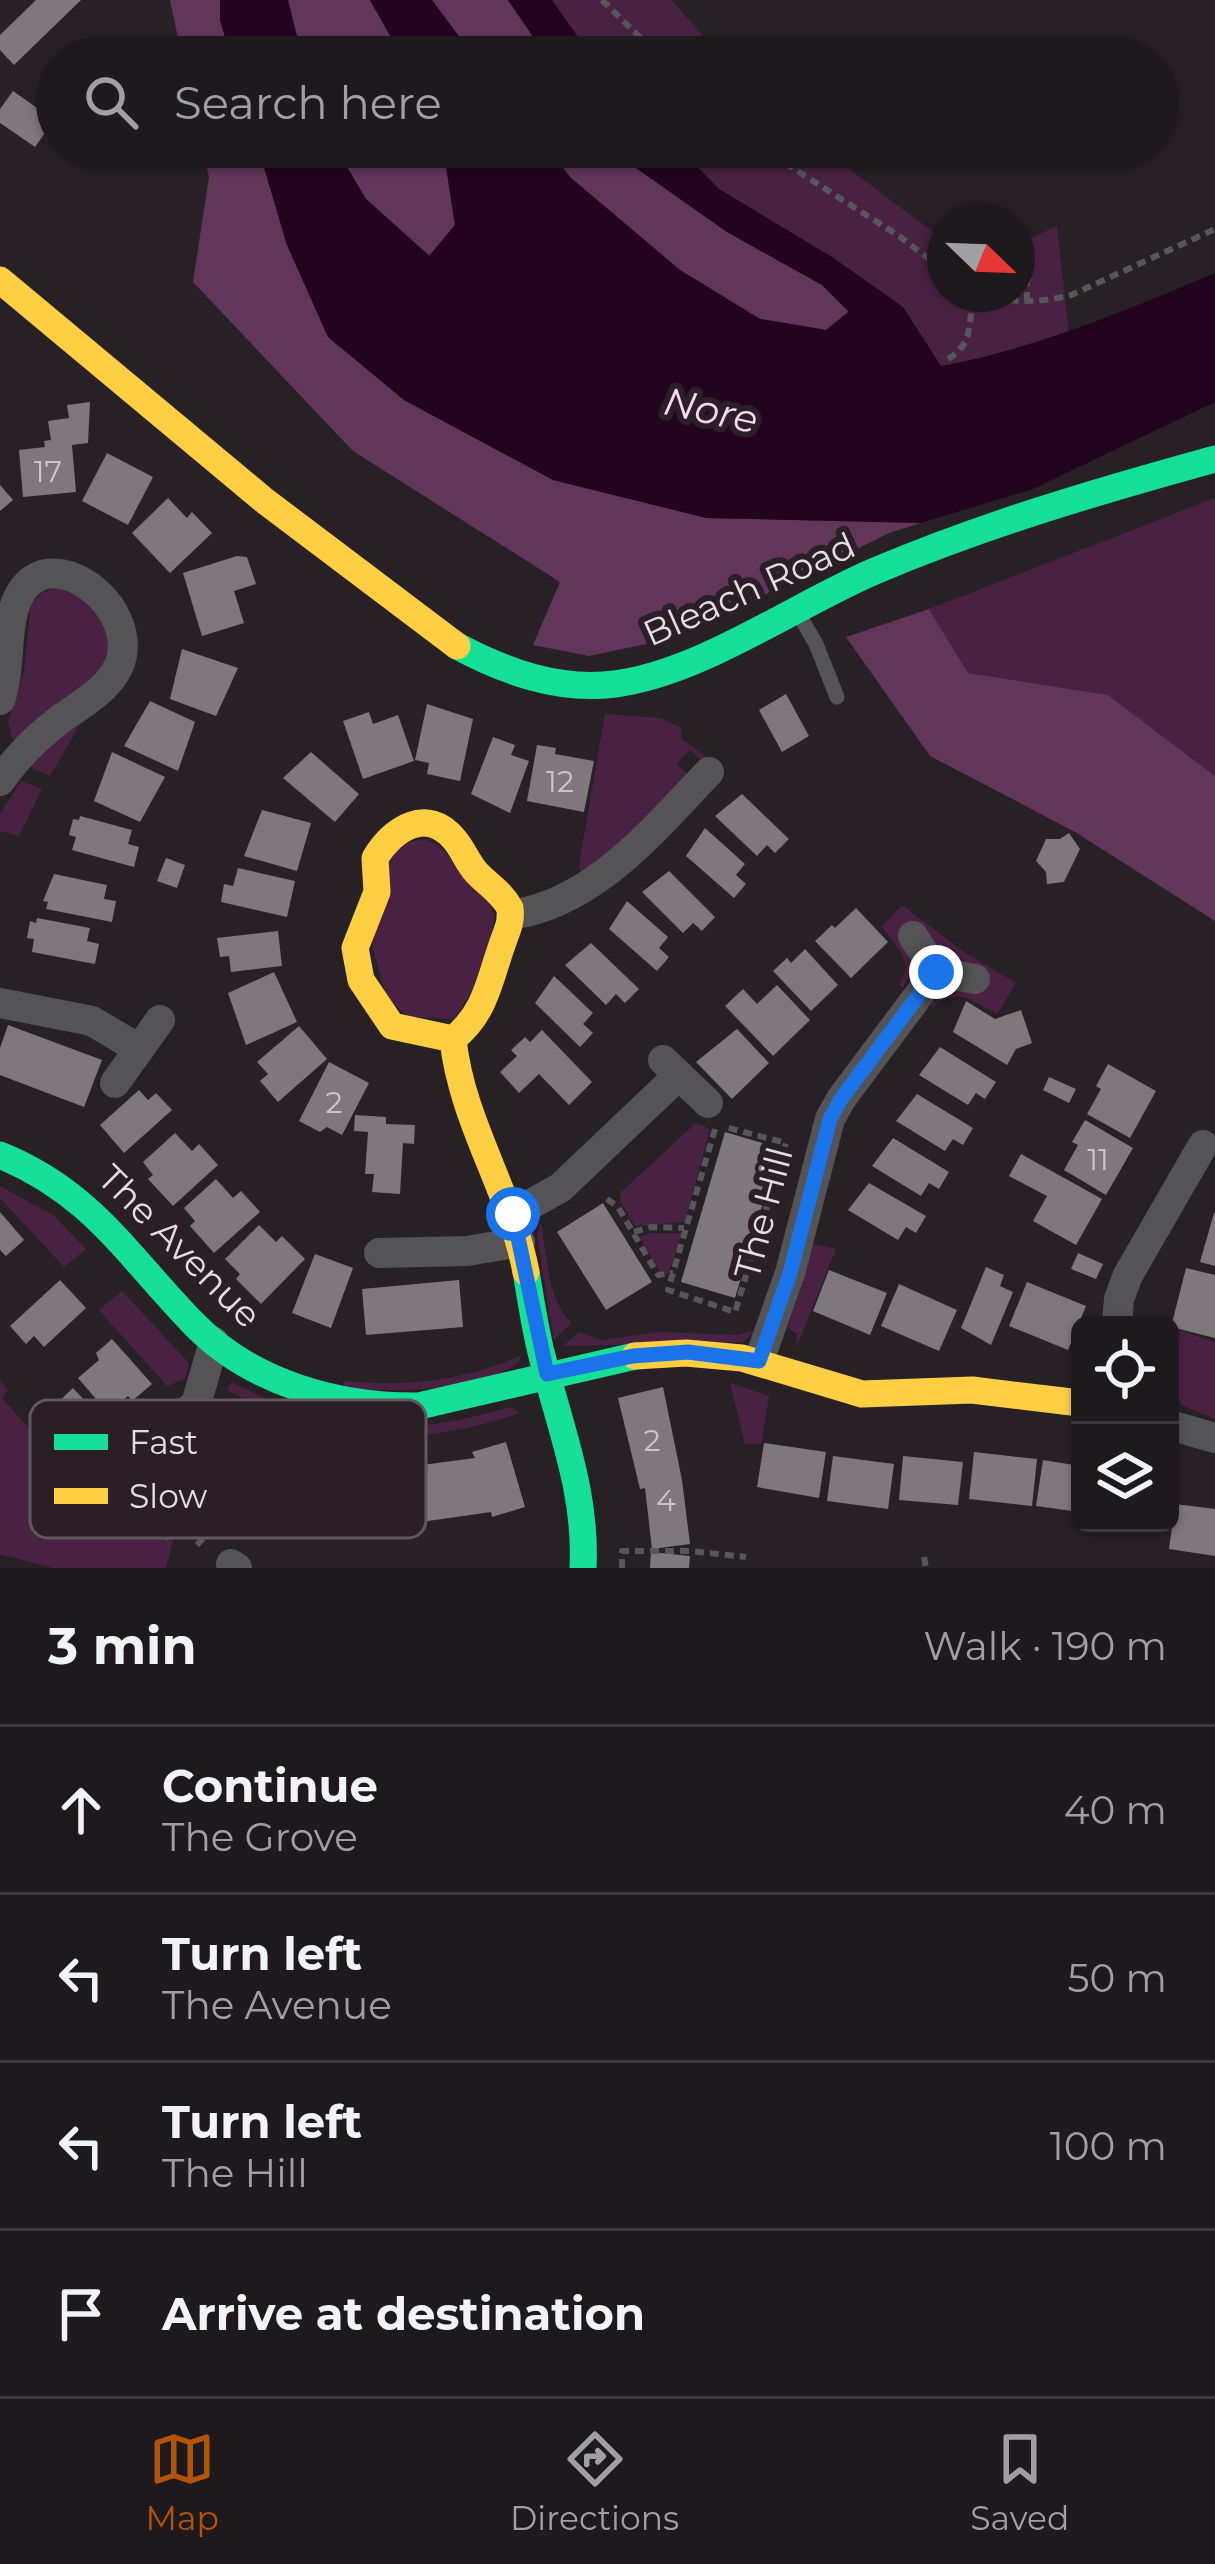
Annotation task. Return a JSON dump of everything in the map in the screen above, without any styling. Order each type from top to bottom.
[{"type":"street","name":"Bleach Road","points":[[0,280],[447,641],[502,670],[565,686],[617,684],[698,659],[872,572],[1034,509],[1073,510],[1215,458]]},
{"type":"street","points":[[0,700],[10,662],[16,601],[40,577],[76,576],[116,614],[122,627],[117,672],[5,763]]},
{"type":"street","points":[[511,915],[564,899],[602,875],[635,849],[709,772]]},
{"type":"street","points":[[453,1039],[392,1026],[361,980],[355,948],[377,892],[375,858],[401,826],[413,822],[441,827],[452,835],[471,866],[501,894],[511,915],[494,983],[484,1003],[453,1039],[461,1092],[517,1228],[547,1374],[575,1466],[585,1533],[583,1568]]},
{"type":"street","points":[[913,936],[936,972],[975,979]]},
{"type":"street","name":"The Hill","points":[[759,1361],[790,1273],[830,1119],[936,972]]},
{"type":"street","points":[[0,1003],[92,1021],[139,1049]]},
{"type":"street","points":[[115,1083],[160,1020]]},
{"type":"street","points":[[379,1253],[467,1251],[517,1228],[671,1068],[712,1114]]},
{"type":"street","name":"The Avenue","points":[[0,1155],[27,1163],[76,1194],[194,1325],[247,1366],[283,1385],[339,1400]]},
{"type":"street","points":[[1118,1316],[1128,1275],[1202,1163]]},
{"type":"street","points":[[197,1400],[214,1342]]},
{"type":"street","name":"The Avenue","points":[[426,1404],[454,1401],[547,1374],[688,1352],[759,1361],[826,1388],[868,1395],[1009,1390],[1071,1401]]},
{"type":"street","points":[[1179,1428],[1215,1438]]},
{"type":"lane","points":[[796,610],[837,697]]},
{"type":"path","points":[[602,0],[639,36]]},
{"type":"path","points":[[793,168],[927,257]]},
{"type":"path","points":[[1035,300],[1071,295],[1215,229]]},
{"type":"path","points":[[948,359],[960,352],[971,334],[971,312]]},
{"type":"path","points":[[712,1114],[786,1143],[735,1312],[668,1290],[712,1114]]},
{"type":"path","points":[[607,1199],[619,1207],[658,1275],[673,1273]]},
{"type":"path","points":[[634,1232],[686,1228]]},
{"type":"path","points":[[197,1545],[207,1538]]},
{"type":"path","points":[[622,1568],[622,1552],[690,1551],[746,1557]]},
{"type":"path","points":[[924,1557],[926,1568]]},
{"type":"shaded area","points":[[170,0],[220,0],[225,36],[178,36]]},
{"type":"shaded area","points":[[288,0],[370,0],[390,36],[297,36]]},
{"type":"shaded area","points":[[432,0],[508,0],[533,36],[459,36]]},
{"type":"shaded area","points":[[552,0],[671,0],[703,36],[577,36]]},
{"type":"shaded area","points":[[207,168],[264,168],[287,245],[328,337],[404,400],[553,480],[706,518],[921,523],[889,533],[679,637],[589,656],[533,645],[560,582],[353,451],[193,282]]},
{"type":"shaded area","points":[[348,168],[446,168],[455,225],[430,256],[366,199]]},
{"type":"shaded area","points":[[563,168],[636,168],[727,232],[822,285],[849,311],[826,330],[760,319],[680,270]]},
{"type":"shaded area","points":[[698,168],[848,168],[927,227],[927,312],[1035,312],[1035,236],[1057,226],[1069,333],[941,367],[903,307],[833,257],[719,189]]},
{"type":"shaded area","points":[[1215,498],[1215,776],[1108,695],[968,673],[929,609]]},
{"type":"shaded area","points":[[59,587],[74,589],[112,627],[102,673],[17,740],[12,739],[8,721],[24,671],[31,602]]},
{"type":"shaded area","points":[[929,609],[968,673],[1108,695],[1215,776],[1215,921],[1075,832],[930,756],[846,637]]},
{"type":"shaded area","points":[[107,703],[79,726],[50,776],[30,767],[54,742]]},
{"type":"shaded area","points":[[605,714],[661,718],[681,728],[681,739],[707,757],[703,762],[690,750],[677,764],[689,776],[622,846],[581,875],[579,865]]},
{"type":"shaded area","points":[[21,781],[42,789],[19,836],[0,831],[0,814]]},
{"type":"shaded area","points":[[425,839],[438,845],[486,896],[495,917],[484,969],[455,1019],[409,1017],[387,998],[372,947],[390,861],[402,844]]},
{"type":"shaded area","points":[[902,905],[967,954],[1016,983],[997,1014],[965,998],[949,998],[933,1008],[929,1004],[955,991],[980,991],[988,972],[983,969],[907,952],[912,972],[903,988],[899,985],[905,961],[881,927]]},
{"type":"shaded area","points":[[696,1123],[710,1129],[685,1222],[635,1226],[620,1193]]},
{"type":"shaded area","points":[[0,1186],[53,1215],[86,1249],[64,1267],[0,1198]]},
{"type":"shaded area","points":[[541,1222],[553,1289],[571,1323],[554,1340],[537,1236]]},
{"type":"shaded area","points":[[682,1233],[669,1273],[661,1274],[640,1237]]},
{"type":"shaded area","points":[[812,1244],[836,1249],[796,1348],[797,1334],[788,1328]]},
{"type":"shaded area","points":[[122,1291],[189,1363],[185,1379],[167,1386],[99,1310]]},
{"type":"shaded area","points":[[1179,1330],[1215,1342],[1215,1419],[1179,1404]]},
{"type":"shaded area","points":[[754,1331],[744,1342],[563,1346],[579,1332],[602,1340],[658,1332],[737,1335]]},
{"type":"shaded area","points":[[520,1356],[519,1363],[500,1373],[456,1385],[409,1390],[342,1388],[344,1381],[389,1383],[455,1376]]},
{"type":"shaded area","points":[[0,1381],[8,1390],[2,1398],[30,1429],[30,1538],[174,1538],[166,1568],[53,1568],[0,1554]]},
{"type":"shaded area","points":[[232,1382],[269,1400],[248,1400],[227,1390]]},
{"type":"shaded area","points":[[730,1383],[769,1396],[761,1444],[745,1444]]},
{"type":"shaded area","points":[[511,1407],[520,1413],[481,1425],[426,1434],[426,1425]]},
{"type":"water","points":[[220,0],[288,0],[297,36],[225,36]]},
{"type":"water","points":[[370,0],[432,0],[459,36],[390,36]]},
{"type":"water","points":[[508,0],[552,0],[577,36],[533,36]]},
{"type":"water","name":"Nore","points":[[264,168],[348,168],[366,199],[429,256],[455,225],[446,168],[563,168],[680,270],[760,319],[826,330],[849,312],[822,285],[727,232],[636,168],[698,168],[719,189],[903,307],[941,366],[1046,339],[1215,273],[1215,402],[1033,489],[921,523],[707,518],[553,480],[404,400],[328,337],[287,245]]},
{"type":"building","points":[[36,0],[81,0],[44,36],[36,36],[36,44],[14,65],[0,50],[0,35]]},
{"type":"building","points":[[13,91],[36,107],[35,147],[0,123],[0,109]]},
{"type":"building","points":[[90,402],[88,443],[72,445],[76,492],[23,497],[19,450],[45,447],[44,441],[51,440],[48,421],[69,418],[67,405]]},
{"type":"building","points":[[107,453],[153,477],[128,525],[82,501]]},
{"type":"building","points":[[0,485],[13,500],[0,511]]},
{"type":"building","points":[[168,498],[187,518],[192,512],[212,533],[170,573],[132,533]]},
{"type":"building","points":[[247,557],[256,584],[234,591],[244,623],[202,636],[183,573]]},
{"type":"building","points":[[182,649],[238,668],[216,716],[170,699]]},
{"type":"building","points":[[786,694],[809,736],[782,752],[759,710]]},
{"type":"building","points":[[150,701],[195,722],[178,771],[124,746]]},
{"type":"building","points":[[427,704],[473,719],[460,781],[427,774],[429,763],[415,760]]},
{"type":"building","points":[[369,712],[373,724],[398,715],[414,761],[363,779],[343,721]]},
{"type":"building","points":[[493,737],[515,745],[511,755],[529,761],[510,813],[471,794]]},
{"type":"building","points":[[537,745],[556,748],[555,754],[594,761],[584,812],[527,801]]},
{"type":"building","points":[[112,752],[165,777],[140,822],[94,801]]},
{"type":"building","points":[[311,752],[359,794],[335,822],[283,778]]},
{"type":"building","points":[[742,794],[789,839],[775,853],[767,845],[757,856],[715,816]]},
{"type":"building","points":[[262,810],[311,823],[297,871],[244,856]]},
{"type":"building","points":[[80,816],[132,830],[128,844],[139,847],[134,867],[72,850],[76,837],[69,835],[73,819]]},
{"type":"building","points":[[705,828],[745,864],[736,875],[746,884],[734,898],[686,856]]},
{"type":"building","points":[[1069,833],[1080,849],[1064,882],[1047,884],[1046,872],[1036,861],[1046,839]]},
{"type":"building","points":[[166,858],[185,865],[177,888],[157,881]]},
{"type":"building","points":[[238,868],[295,881],[287,917],[221,902],[224,884],[233,886]]},
{"type":"building","points":[[669,871],[715,917],[702,931],[693,923],[683,933],[642,892]]},
{"type":"building","points":[[54,874],[107,885],[104,899],[116,901],[112,922],[46,909],[48,902],[43,901]]},
{"type":"building","points":[[627,901],[668,937],[659,948],[669,957],[657,971],[609,929]]},
{"type":"building","points":[[856,908],[888,942],[851,978],[815,941]]},
{"type":"building","points":[[37,918],[90,928],[87,941],[99,944],[95,964],[32,952],[34,939],[27,938],[30,921],[36,923]]},
{"type":"building","points":[[278,931],[282,966],[231,972],[229,956],[220,957],[217,938]]},
{"type":"building","points":[[591,943],[639,989],[625,1003],[616,994],[606,1005],[565,965]]},
{"type":"building","points":[[805,949],[838,985],[811,1011],[773,971],[787,958],[791,963]]},
{"type":"building","points":[[274,972],[297,1022],[246,1045],[228,993]]},
{"type":"building","points":[[554,976],[593,1013],[583,1024],[593,1033],[580,1047],[535,1003]]},
{"type":"building","points":[[777,985],[810,1020],[773,1056],[725,1006],[743,989],[757,1004]]},
{"type":"building","points":[[966,1001],[995,1019],[1021,1010],[1032,1043],[1016,1049],[1007,1065],[953,1032]]},
{"type":"building","points":[[8,1025],[102,1060],[84,1107],[0,1075],[0,1048]]},
{"type":"building","points":[[299,1026],[327,1059],[278,1102],[260,1081],[268,1074],[257,1062]]},
{"type":"building","points":[[737,1029],[769,1063],[732,1099],[696,1062]]},
{"type":"building","points":[[542,1030],[592,1082],[569,1105],[539,1074],[519,1093],[500,1072],[517,1056],[511,1050]]},
{"type":"building","points":[[940,1047],[996,1082],[985,1099],[976,1093],[968,1105],[919,1075]]},
{"type":"building","points":[[329,1062],[369,1083],[342,1135],[327,1127],[320,1132],[299,1121]]},
{"type":"building","points":[[1108,1064],[1156,1091],[1130,1138],[1087,1114]]},
{"type":"building","points":[[1049,1077],[1076,1089],[1069,1103],[1043,1090]]},
{"type":"building","points":[[139,1090],[148,1100],[156,1093],[172,1110],[124,1153],[100,1125]]},
{"type":"building","points":[[917,1094],[973,1128],[963,1145],[953,1139],[945,1151],[896,1121]]},
{"type":"building","points":[[355,1115],[386,1117],[386,1124],[415,1125],[414,1144],[403,1143],[400,1194],[372,1192],[374,1174],[365,1174],[368,1132],[354,1131]]},
{"type":"building","points":[[1085,1120],[1133,1148],[1106,1195],[1064,1170]]},
{"type":"building","points":[[725,1132],[779,1148],[735,1298],[681,1282]]},
{"type":"building","points":[[175,1133],[192,1151],[199,1144],[218,1165],[173,1206],[148,1179],[153,1175],[143,1162]]},
{"type":"building","points":[[893,1138],[949,1172],[939,1189],[929,1183],[921,1196],[872,1166]]},
{"type":"building","points":[[1021,1154],[1102,1199],[1076,1245],[1033,1221],[1047,1196],[1009,1176]]},
{"type":"building","points":[[216,1179],[233,1198],[241,1191],[260,1212],[214,1253],[190,1226],[195,1221],[184,1208]]},
{"type":"building","points":[[869,1183],[926,1216],[916,1233],[906,1227],[898,1240],[848,1210]]},
{"type":"building","points":[[603,1203],[652,1282],[606,1310],[557,1232]]},
{"type":"building","points":[[0,1212],[24,1240],[6,1256],[0,1250]]},
{"type":"building","points":[[1215,1213],[1215,1266],[1200,1262]]},
{"type":"building","points":[[259,1225],[276,1242],[282,1236],[305,1259],[261,1304],[236,1279],[240,1274],[225,1259]]},
{"type":"building","points":[[1078,1253],[1103,1264],[1096,1279],[1071,1269]]},
{"type":"building","points":[[315,1254],[353,1268],[331,1328],[292,1313]]},
{"type":"building","points":[[986,1267],[1004,1275],[1000,1286],[1013,1292],[991,1345],[961,1328]]},
{"type":"building","points":[[1186,1268],[1215,1275],[1215,1338],[1179,1329],[1179,1316],[1174,1316]]},
{"type":"building","points":[[829,1270],[887,1293],[870,1335],[813,1311]]},
{"type":"building","points":[[60,1280],[86,1308],[44,1347],[34,1336],[26,1344],[10,1326]]},
{"type":"building","points":[[459,1280],[463,1327],[366,1335],[362,1289]]},
{"type":"building","points":[[1027,1282],[1086,1306],[1082,1316],[1071,1316],[1068,1350],[1009,1326]]},
{"type":"building","points":[[899,1284],[957,1310],[939,1351],[881,1326]]},
{"type":"building","points":[[112,1339],[152,1384],[133,1400],[128,1396],[97,1400],[78,1378],[99,1360],[96,1353]]},
{"type":"building","points":[[663,1387],[690,1544],[652,1549],[645,1488],[640,1489],[618,1398]]},
{"type":"building","points":[[73,1388],[84,1400],[60,1400]]},
{"type":"building","points":[[506,1442],[525,1507],[492,1517],[491,1512],[426,1521],[426,1464],[475,1458],[472,1452]]},
{"type":"building","points":[[764,1443],[826,1452],[819,1498],[757,1487]]},
{"type":"building","points":[[974,1452],[1037,1459],[1032,1506],[969,1499]]},
{"type":"building","points":[[833,1456],[894,1464],[888,1509],[827,1501]]},
{"type":"building","points":[[903,1456],[963,1462],[958,1505],[899,1500]]},
{"type":"building","points":[[1043,1460],[1071,1465],[1071,1511],[1036,1506]]},
{"type":"building","points":[[1179,1504],[1215,1509],[1215,1556],[1169,1549],[1171,1532],[1179,1532]]},
{"type":"building","points":[[651,1552],[690,1556],[689,1568],[650,1568]]},
{"type":"traffic: fast","points":[[457,646],[494,664],[553,682],[615,684],[648,677],[714,652],[844,585],[917,554],[1043,509],[1215,459]]},
{"type":"traffic: fast","points":[[0,1155],[32,1170],[84,1206],[215,1343],[268,1376],[348,1400]]},
{"type":"traffic: fast","points":[[526,1272],[577,1487],[583,1568]]},
{"type":"traffic: fast","points":[[426,1404],[635,1356]]},
{"type":"traffic: slow","points":[[0,280],[265,501],[457,646]]},
{"type":"traffic: slow","points":[[453,1039],[392,1026],[361,980],[355,948],[377,892],[375,858],[391,838],[422,823],[444,829],[510,908],[485,996],[453,1039],[466,1098],[526,1272]]},
{"type":"traffic: slow","points":[[635,1356],[686,1353],[742,1358],[862,1394],[972,1390],[1071,1402]]},
{"type":"route","points":[[513,1214],[547,1374],[633,1356],[688,1352],[759,1361],[790,1273],[830,1119],[936,972]]}]
